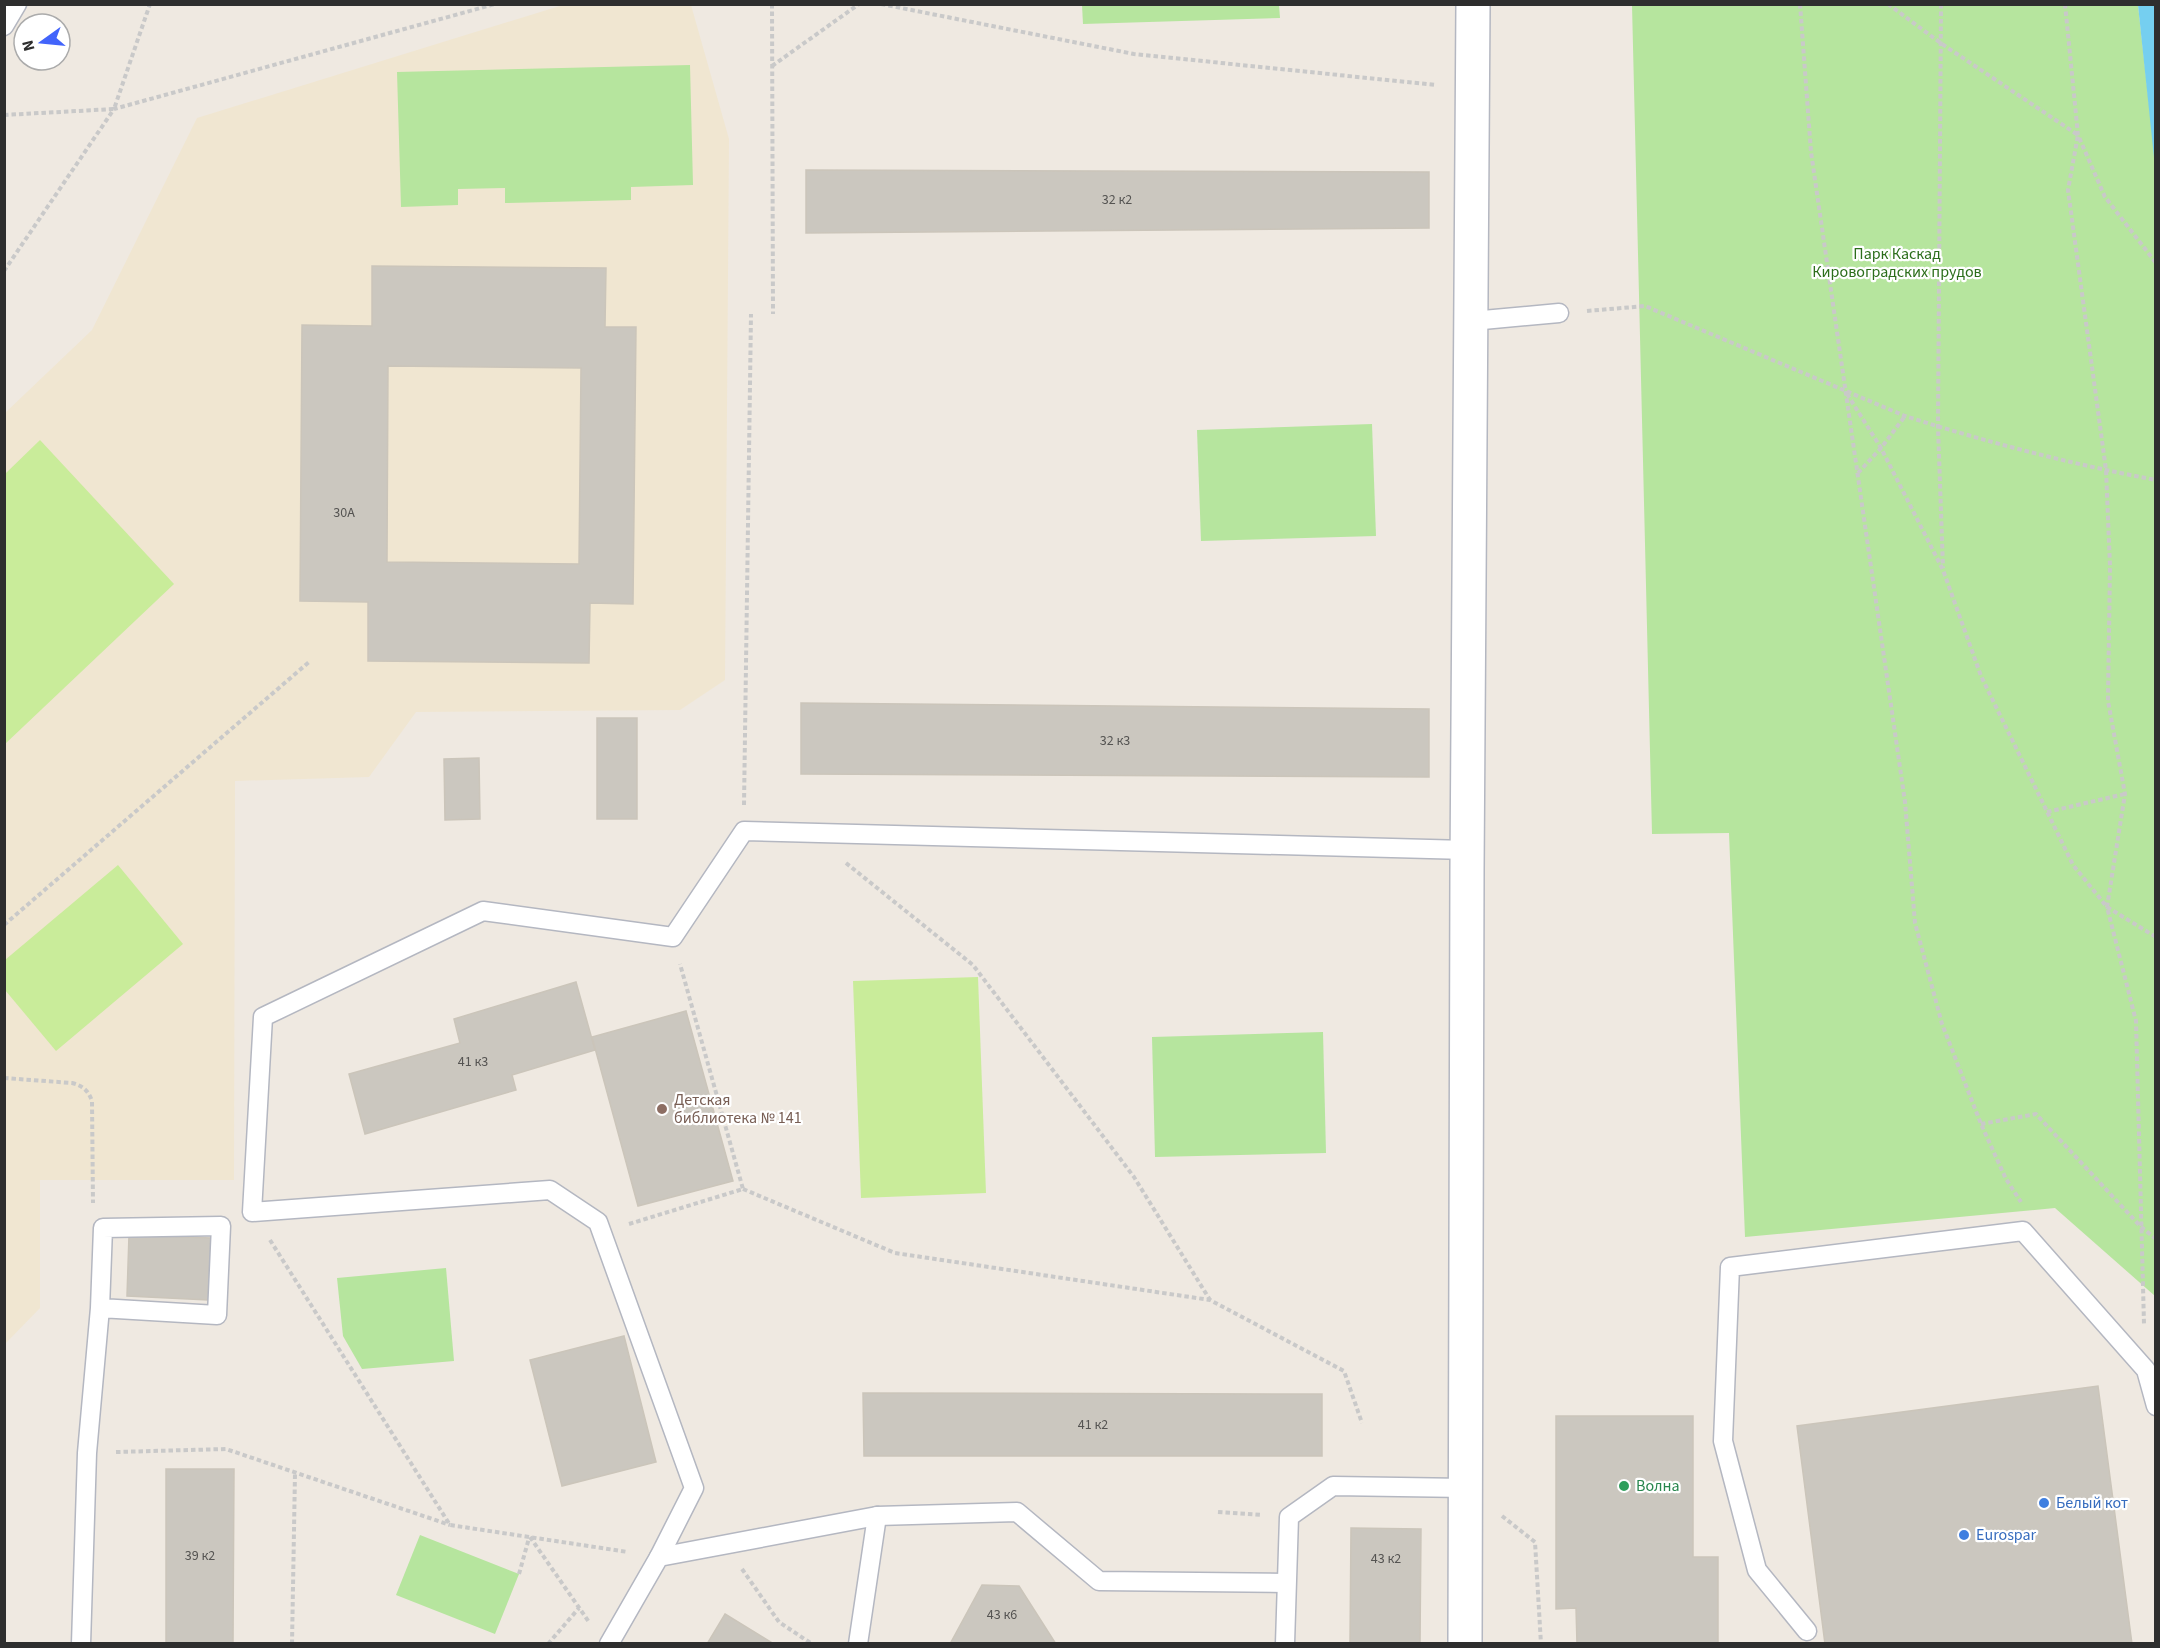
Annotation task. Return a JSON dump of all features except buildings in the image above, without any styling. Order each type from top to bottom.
[{"type":"street","points":[[1465,1644],[1467,850],[1473,4]]},
{"type":"lane","points":[[4,26],[17,4]]},
{"type":"lane","points":[[1472,321],[1558,313]]},
{"type":"lane","points":[[609,1644],[659,1557],[693,1488],[598,1222],[550,1190],[252,1212],[262,1017],[483,911],[673,937],[744,831],[1467,850]]},
{"type":"lane","points":[[81,1644],[87,1453],[100,1308],[103,1228],[221,1226],[217,1315],[100,1308]]},
{"type":"lane","points":[[1807,1631],[1757,1570],[1722,1442],[1730,1267],[2023,1231],[2146,1370],[2156,1406]]},
{"type":"lane","points":[[1285,1644],[1289,1517],[1333,1486],[1466,1488]]},
{"type":"lane","points":[[659,1557],[877,1516],[1017,1512],[1099,1581],[1286,1583]]},
{"type":"lane","points":[[858,1644],[877,1516]]},
{"type":"path","points":[[4,271],[114,109],[150,4]]},
{"type":"path","points":[[4,115],[114,109],[495,4]]},
{"type":"path","points":[[772,4],[773,314]]},
{"type":"path","points":[[772,66],[859,4]]},
{"type":"path","points":[[881,4],[1134,54],[1473,89]]},
{"type":"path","points":[[1800,4],[1811,152],[1905,802],[1915,923],[1942,1024],[1981,1124],[2006,1179],[2025,1208]]},
{"type":"path","points":[[1888,4],[1942,44],[2078,135],[2105,197],[2156,263]]},
{"type":"path","points":[[1941,4],[1938,427],[1943,570]]},
{"type":"path","points":[[2064,4],[2078,135],[2068,190],[2106,470],[2110,566],[2108,701],[2125,794],[2107,906],[2136,1021],[2140,1226],[2146,1370]]},
{"type":"path","points":[[1558,313],[1645,306],[1905,416],[1938,427],[2106,470],[2156,480]]},
{"type":"path","points":[[744,831],[751,314]]},
{"type":"path","points":[[1845,390],[1881,448],[1943,570],[1981,676],[2073,866],[2107,906],[2156,937]]},
{"type":"path","points":[[1858,474],[1905,416]]},
{"type":"path","points":[[4,925],[309,662]]},
{"type":"path","points":[[2047,812],[2125,794]]},
{"type":"path","points":[[840,858],[973,965],[1134,1177],[1210,1300]]},
{"type":"path","points":[[673,937],[742,1189]]},
{"type":"path","points":[[4,1078],[72,1083],[81,1085],[89,1092],[92,1101],[92,1202],[96,1210]]},
{"type":"path","points":[[1981,1124],[2036,1114],[2140,1226],[2156,1239]]},
{"type":"path","points":[[598,1222],[628,1224],[742,1189],[895,1253],[1210,1300],[1344,1371],[1362,1423]]},
{"type":"path","points":[[285,1263],[450,1525]]},
{"type":"path","points":[[87,1453],[226,1449],[450,1525],[659,1557]]},
{"type":"path","points":[[292,1644],[295,1473]]},
{"type":"path","points":[[1466,1488],[1535,1542],[1541,1644]]},
{"type":"path","points":[[1218,1512],[1289,1517]]},
{"type":"path","points":[[519,1574],[529,1537]]},
{"type":"path","points":[[529,1537],[591,1626]]},
{"type":"path","points":[[725,1545],[779,1622],[812,1644]]},
{"type":"path","points":[[548,1644],[579,1608]]},
{"type":"shaded area","points":[[563,5],[691,5],[729,139],[725,680],[680,710],[416,712],[369,777],[235,781],[234,1180],[40,1180],[40,1308],[5,1344],[5,413],[92,330],[197,118]]},
{"type":"green space","points":[[1082,5],[1279,5],[1280,18],[1083,24]]},
{"type":"green space","name":"Парк Каскад Кировоградских прудов","points":[[1632,5],[2138,5],[2156,167],[2155,1296],[2055,1208],[1745,1237],[1729,833],[1652,834]]},
{"type":"green space","points":[[690,65],[693,185],[631,187],[631,200],[505,203],[505,188],[458,189],[458,205],[401,207],[397,72]]},
{"type":"green space","points":[[1372,424],[1376,536],[1201,541],[1197,430]]},
{"type":"green space","points":[[40,440],[174,584],[5,744],[5,474]]},
{"type":"green space","points":[[118,865],[183,944],[56,1051],[5,990],[5,960]]},
{"type":"green space","points":[[978,977],[986,1193],[861,1198],[853,981]]},
{"type":"green space","points":[[1323,1032],[1326,1153],[1155,1157],[1152,1037]]},
{"type":"green space","points":[[446,1268],[454,1361],[362,1369],[343,1336],[337,1278]]},
{"type":"green space","points":[[420,1535],[519,1574],[495,1634],[396,1595]]},
{"type":"water","points":[[2138,5],[2155,5],[2155,167]]},
{"type":"place","name":"Детская библиотека № 141","points":[[662,1109]]},
{"type":"place","name":"Волна","points":[[1624,1486]]},
{"type":"place","name":"Белый кот","points":[[2044,1503]]},
{"type":"place","name":"Eurospar","points":[[1964,1535]]}]
